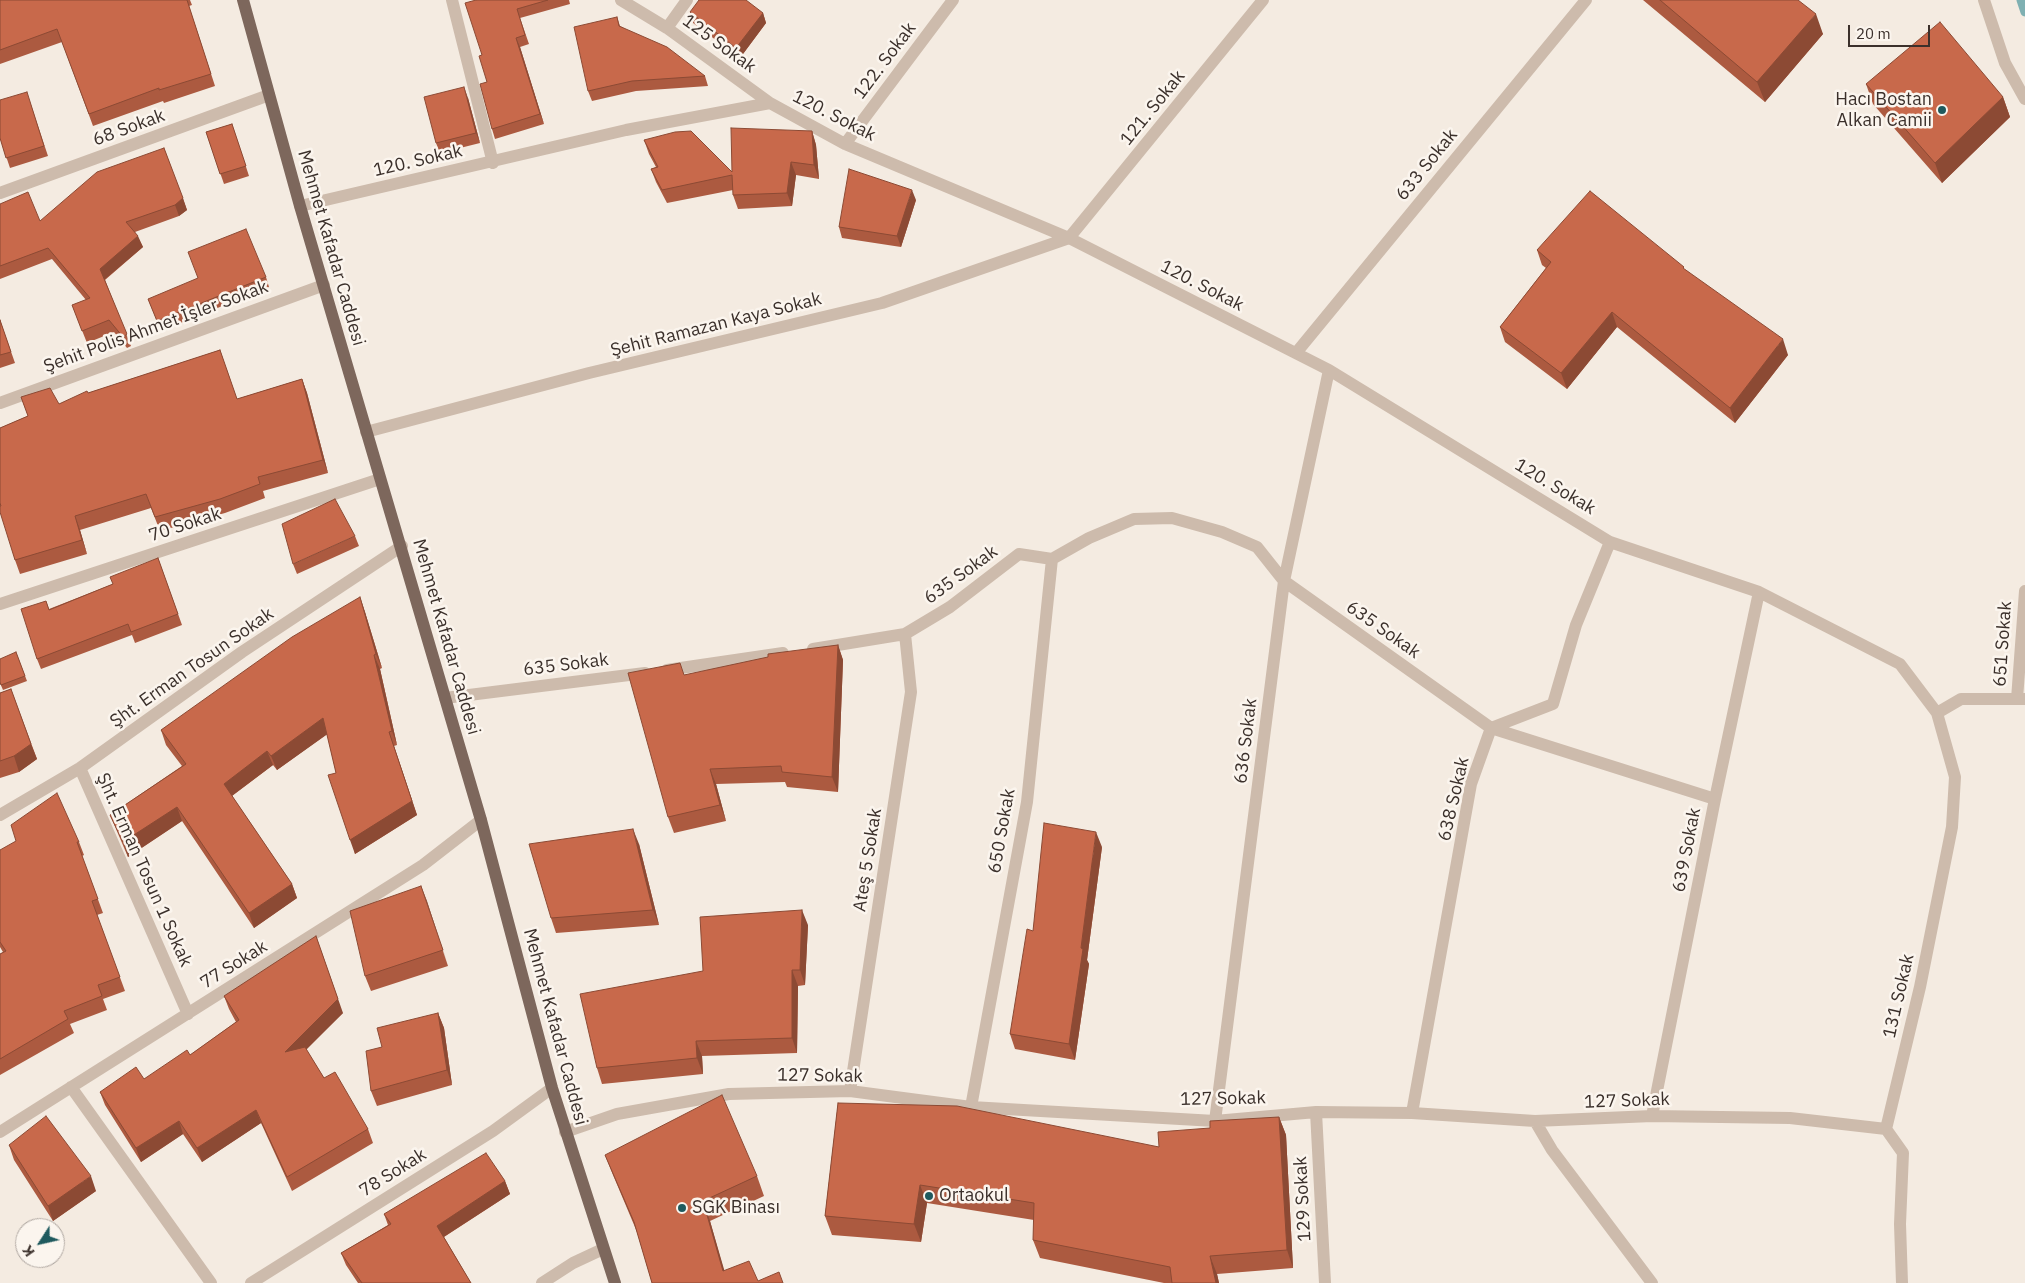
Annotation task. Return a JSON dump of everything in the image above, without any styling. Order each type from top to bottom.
[{"type":"main road","name":"Mehmet Kafadar Caddesi","points":[[243,0],[300,206],[380,479],[402,546],[481,820],[552,1088],[615,1283]]},
{"type":"street","points":[[452,0],[494,162]]},
{"type":"street","name":"125 Sokak","points":[[621,0],[667,28],[770,103]]},
{"type":"street","points":[[667,28],[687,0]]},
{"type":"street","name":"122. Sokak","points":[[845,144],[953,0]]},
{"type":"street","name":"121. Sokak","points":[[1069,238],[1263,0]]},
{"type":"street","name":"633 Sokak","points":[[1296,353],[1586,0]]},
{"type":"street","points":[[1984,0],[2004,63],[2025,99]]},
{"type":"street","name":"68 Sokak","points":[[0,193],[269,95]]},
{"type":"street","name":"120. Sokak","points":[[300,206],[626,130],[770,103],[845,144],[1069,238],[1330,370],[1610,542],[1759,592],[1900,664],[1937,713]]},
{"type":"street","name":"Şehit Ramazan Kaya Sokak","points":[[366,432],[589,373],[882,303],[1069,238]]},
{"type":"street","name":"Şehit Polis Ahmet İşler Sokak","points":[[0,403],[324,285]]},
{"type":"street","name":"636 Sokak","points":[[1216,1121],[1284,581],[1330,370]]},
{"type":"street","name":"70 Sokak","points":[[0,604],[380,479]]},
{"type":"street","name":"635 Sokak","points":[[445,698],[705,666],[905,634],[950,607],[1019,554],[1052,559],[1089,538],[1134,519],[1172,518],[1222,532],[1257,547],[1284,581],[1491,728],[1715,799]]},
{"type":"street","points":[[1491,728],[1553,704],[1576,625],[1610,542]]},
{"type":"street","name":"Şht. Erman Tosun Sokak","points":[[0,816],[80,768],[242,652],[402,546]]},
{"type":"street","name":"650 Sokak","points":[[971,1107],[1027,802],[1052,559]]},
{"type":"street","name":"651 Sokak","points":[[2021,699],[2025,591]]},
{"type":"street","name":"639 Sokak","points":[[1652,1116],[1715,799],[1759,592]]},
{"type":"street","name":"Ateş 5 Sokak","points":[[850,1091],[911,692],[905,634]]},
{"type":"street","points":[[1937,713],[1961,699],[2021,699]]},
{"type":"street","name":"131 Sokak","points":[[1886,1129],[1920,987],[1952,827],[1955,777],[1937,713]]},
{"type":"street","name":"638 Sokak","points":[[1412,1113],[1471,784],[1491,728]]},
{"type":"street","name":"Şht. Erman Tosun 1 Sokak","points":[[80,768],[188,1014]]},
{"type":"street","name":"77 Sokak","points":[[0,1132],[423,865],[481,820]]},
{"type":"street","points":[[71,1087],[211,1283]]},
{"type":"street","name":"78 Sokak","points":[[250,1283],[493,1131],[552,1088]]},
{"type":"street","name":"127 Sokak","points":[[565,1132],[617,1114],[729,1094],[850,1091],[971,1107],[1216,1121],[1316,1112],[1412,1113],[1535,1121],[1652,1116],[1790,1118],[1886,1129]]},
{"type":"street","name":"129 Sokak","points":[[1316,1112],[1325,1283]]},
{"type":"street","points":[[1535,1121],[1552,1150],[1652,1283]]},
{"type":"street","points":[[1886,1129],[1903,1153],[1900,1224],[1902,1283]]},
{"type":"street","points":[[542,1283],[573,1263],[604,1248]]},
{"type":"building","points":[[0,0],[187,0],[211,74],[159,90],[159,88],[89,114],[57,29],[0,50]]},
{"type":"building","points":[[476,0],[548,0],[517,9],[525,35],[516,38],[540,114],[492,129],[480,84],[487,82],[479,56],[482,55],[465,3]]},
{"type":"building","points":[[699,0],[746,0],[763,13],[736,48],[690,12]]},
{"type":"building","points":[[1660,0],[1798,0],[1816,14],[1757,82]]},
{"type":"building","points":[[617,17],[619,26],[667,47],[705,76],[632,81],[588,91],[574,27]]},
{"type":"building","name":"Hacı Bostan Alkan Camii","points":[[1940,22],[2003,97],[1935,163],[1866,84]]},
{"type":"building","points":[[464,87],[476,133],[436,143],[424,97]]},
{"type":"building","points":[[27,92],[44,146],[6,158],[0,138],[0,100]]},
{"type":"building","points":[[232,124],[246,166],[220,174],[206,132]]},
{"type":"building","points":[[731,128],[812,131],[814,165],[791,162],[787,193],[733,195],[732,175],[662,190],[651,169],[658,167],[644,140],[675,132],[691,131],[732,172]]},
{"type":"building","points":[[164,148],[183,198],[175,205],[126,222],[138,236],[100,269],[127,334],[123,337],[109,320],[82,331],[72,305],[90,298],[48,248],[0,266],[0,204],[28,192],[40,221],[97,172]]},
{"type":"building","points":[[849,169],[912,190],[897,236],[839,227]]},
{"type":"building","points":[[1590,191],[1683,268],[1783,339],[1730,408],[1612,312],[1561,373],[1500,327],[1551,262],[1537,250]]},
{"type":"building","points":[[246,229],[266,277],[157,321],[148,299],[198,278],[188,252]]},
{"type":"building","points":[[0,320],[11,352],[0,355]]},
{"type":"building","points":[[220,350],[237,399],[302,379],[323,460],[258,477],[260,484],[220,499],[155,517],[146,494],[75,516],[82,540],[15,560],[0,512],[0,428],[28,416],[21,397],[50,388],[59,404],[87,391],[88,393]]},
{"type":"building","points":[[335,499],[355,536],[293,564],[282,524]]},
{"type":"building","points":[[158,558],[178,614],[131,632],[128,624],[37,659],[21,609],[46,601],[49,610],[113,584],[110,577]]},
{"type":"building","points":[[360,597],[376,654],[374,655],[392,731],[389,732],[412,801],[350,840],[328,775],[336,773],[323,718],[271,756],[267,751],[224,784],[292,884],[249,913],[177,807],[123,842],[110,815],[186,764],[161,730],[292,637]]},
{"type":"building","points":[[838,645],[832,777],[782,772],[781,766],[710,769],[720,805],[668,817],[628,673],[680,663],[684,675],[768,657],[768,654]]},
{"type":"building","points":[[16,652],[25,676],[1,685],[0,659]]},
{"type":"building","points":[[11,689],[31,744],[14,756],[0,761],[0,693]]},
{"type":"building","points":[[57,793],[79,842],[77,842],[98,899],[92,901],[120,977],[98,985],[102,996],[64,1011],[68,1019],[0,1059],[0,954],[6,951],[0,942],[0,850],[16,841],[11,825]]},
{"type":"building","points":[[1044,823],[1096,832],[1081,948],[1083,949],[1069,1044],[1010,1034],[1027,929],[1033,931]]},
{"type":"building","points":[[633,829],[653,910],[551,918],[529,844]]},
{"type":"building","points":[[421,886],[443,950],[365,976],[350,911]]},
{"type":"building","points":[[802,910],[800,970],[792,970],[792,1038],[696,1041],[697,1058],[597,1068],[580,994],[703,971],[700,917]]},
{"type":"building","points":[[316,936],[338,999],[285,1052],[305,1047],[324,1078],[335,1072],[368,1129],[287,1177],[256,1110],[197,1148],[179,1121],[136,1148],[100,1092],[136,1067],[144,1079],[187,1050],[190,1055],[239,1020],[224,996]]},
{"type":"building","points":[[438,1013],[447,1070],[371,1091],[366,1051],[382,1047],[377,1028]]},
{"type":"building","name":"SGK Binası","points":[[722,1095],[757,1176],[703,1201],[723,1271],[749,1261],[758,1281],[779,1272],[783,1283],[652,1283],[634,1222],[605,1155]]},
{"type":"building","points":[[838,1103],[957,1106],[1159,1147],[1158,1132],[1210,1128],[1210,1121],[1279,1117],[1287,1250],[1210,1256],[1216,1283],[1172,1283],[1170,1267],[1033,1240],[1034,1203],[920,1185],[914,1224],[825,1216]]},
{"type":"building","points":[[46,1116],[91,1176],[48,1206],[9,1145]]},
{"type":"building","points":[[486,1153],[505,1181],[437,1226],[471,1283],[362,1283],[341,1253],[391,1224],[384,1214]]},
{"type":"waterway","points":[[2021,0],[2025,12]]},
{"type":"place","name":"Hacı Bostan Alkan Camii","points":[[1942,110]]},
{"type":"place","name":"Ortaokul","points":[[929,1196]]},
{"type":"place","name":"SGK Binası","points":[[682,1208]]}]
